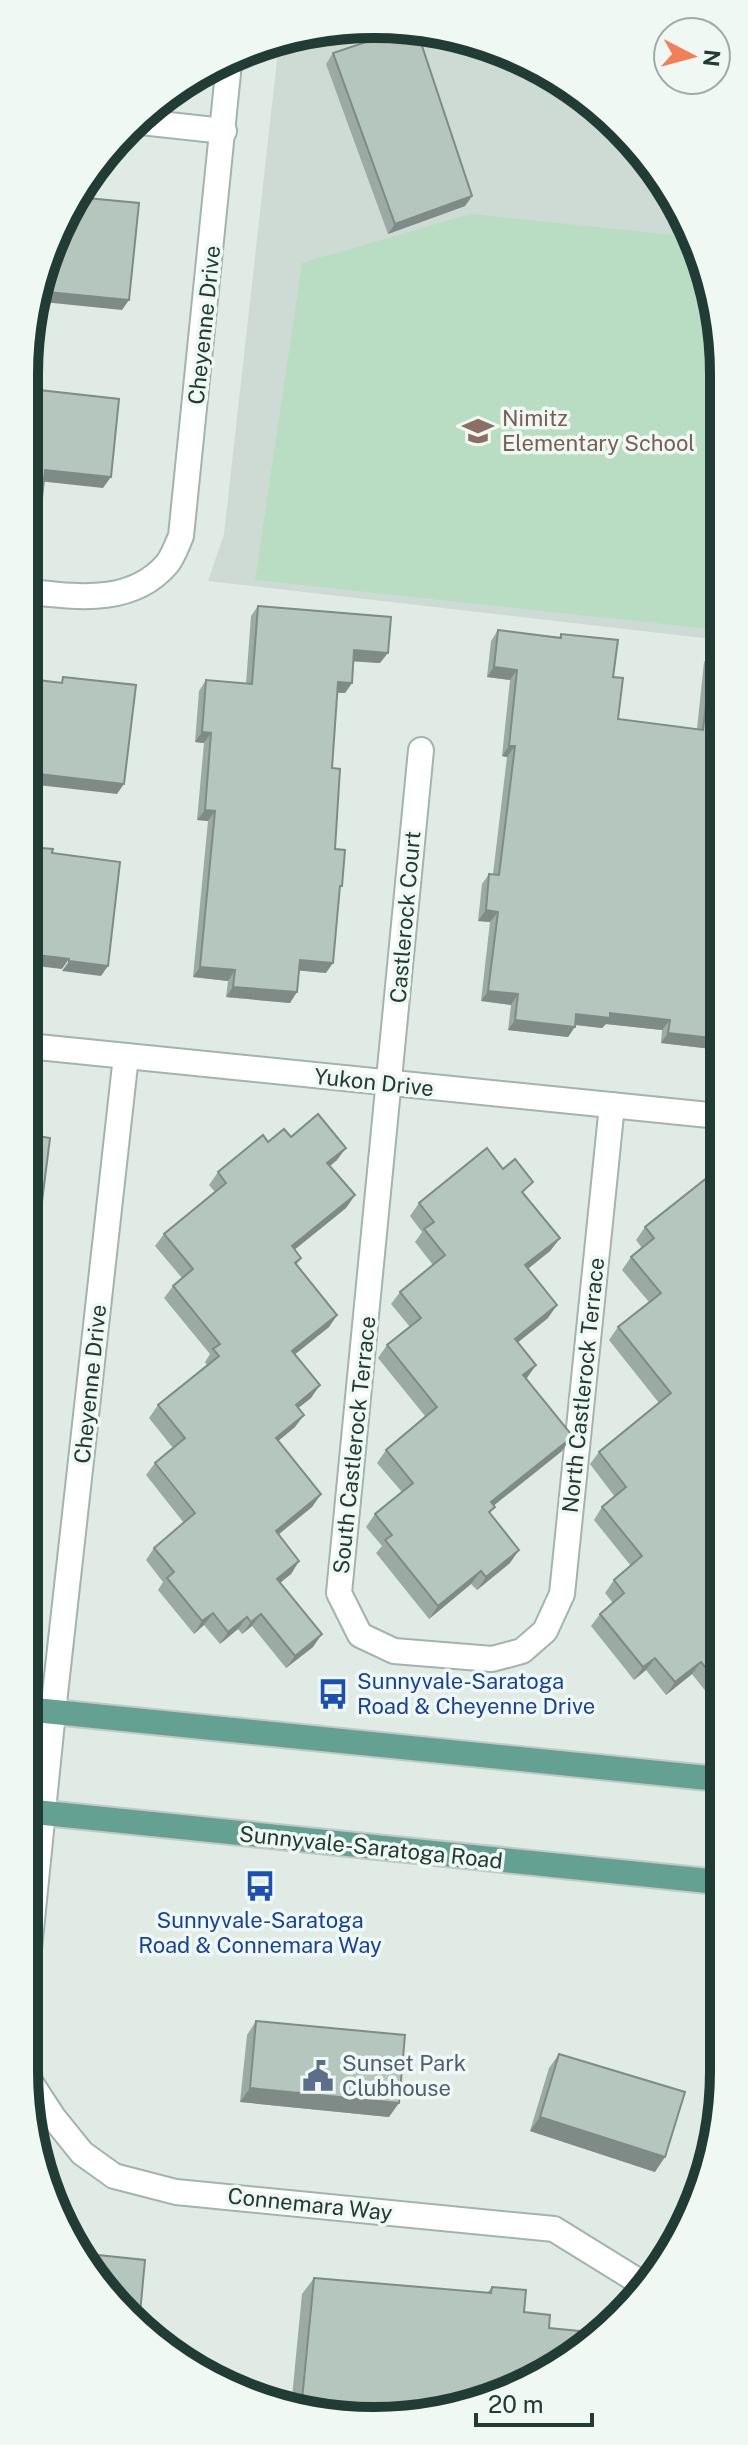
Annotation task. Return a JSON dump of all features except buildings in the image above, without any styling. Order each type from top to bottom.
[{"type":"main road","points":[[38,1710],[710,1778]]},
{"type":"main road","name":"Sunnyvale-Saratoga Road","points":[[38,1812],[710,1881]]},
{"type":"street","name":"Cheyenne Drive","points":[[38,593],[73,597],[133,590],[169,563],[181,536],[228,71]]},
{"type":"street","points":[[150,123],[224,131]]},
{"type":"street","name":"Castlerock Court","points":[[390,1083],[421,750]]},
{"type":"street","name":"Yukon Drive","points":[[38,1047],[710,1115]]},
{"type":"street","name":"Cheyenne Drive","points":[[53,1712],[126,1056]]},
{"type":"street","name":"South Castlerock Terrace","points":[[390,1083],[339,1593],[360,1635],[394,1651],[492,1659],[522,1651]]},
{"type":"street","name":"North Castlerock Terrace","points":[[522,1651],[545,1631],[562,1594],[612,1105]]},
{"type":"street","points":[[38,1791],[53,1712]]},
{"type":"street","name":"Connemara Way","points":[[39,2096],[82,2153],[114,2176],[176,2192],[554,2229],[637,2281]]},
{"type":"shaded area","name":"Nimitz Elementary School","points":[[352,39],[396,39],[440,44],[482,56],[523,73],[561,95],[596,121],[641,169],[665,206],[684,245],[704,308],[710,374],[710,639],[208,581],[224,534],[278,52],[308,44]]},
{"type":"green space","name":"Nimitz Elementary School","points":[[470,214],[680,235],[699,287],[709,352],[710,629],[255,580],[302,263]]},
{"type":"place","name":"Nimitz Elementary School","points":[[478,431]]},
{"type":"place","name":"Sunnyvale-Saratoga Road & Cheyenne Drive","points":[[333,1694]]},
{"type":"place","name":"Sunnyvale-Saratoga Road & Connemara Way","points":[[260,1886]]},
{"type":"place","name":"Sunset Park Clubhouse","points":[[318,2076]]}]
